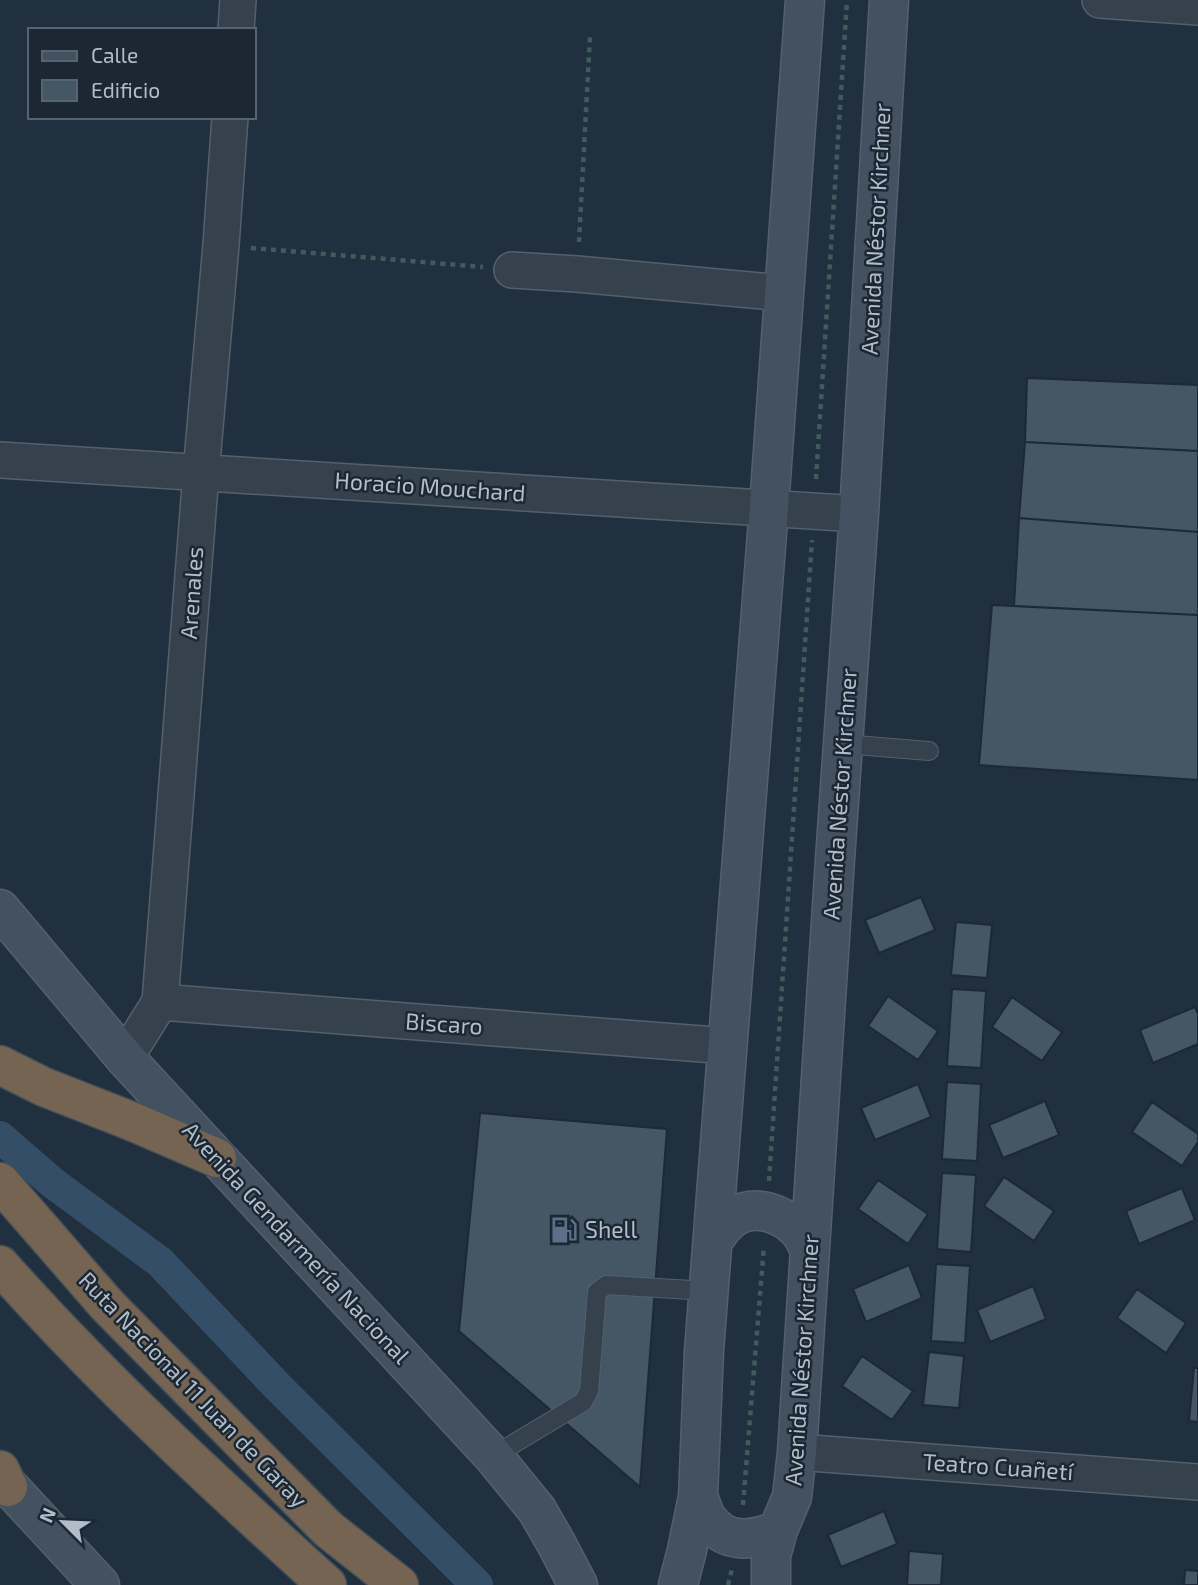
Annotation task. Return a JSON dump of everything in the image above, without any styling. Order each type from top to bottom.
[{"type":"highway","points":[[0,1065],[44,1087],[217,1158]]},
{"type":"highway","name":"Ruta Nacional 11 Juan de Garay","points":[[0,1182],[107,1305],[328,1529],[399,1585]]},
{"type":"highway","name":"Ruta Nacional 11 Juan de Garay","points":[[0,1265],[49,1320],[146,1417],[327,1585]]},
{"type":"main road","points":[[678,1585],[698,1497],[709,1291],[805,0]]},
{"type":"main road","name":"Avenida Néstor Kirchner","points":[[771,1585],[771,1556],[778,1530],[792,1497],[797,1452],[859,514],[889,0]]},
{"type":"main road","name":"Avenida Gendarmería Nacional","points":[[0,909],[125,1058],[493,1456],[537,1510],[578,1585]]},
{"type":"main road","points":[[713,1241],[723,1226],[736,1216],[750,1211],[767,1211],[782,1217],[799,1231],[810,1250]]},
{"type":"main road","points":[[2,1482],[100,1585]]},
{"type":"main road","points":[[698,1497],[707,1518],[723,1533],[741,1539],[760,1538],[778,1530]]},
{"type":"street","points":[[236,28],[238,0]]},
{"type":"street","points":[[1100,0],[1198,7]]},
{"type":"street","name":"Arenales","points":[[125,1058],[160,1002],[230,119]]},
{"type":"street","points":[[512,270],[783,293]]},
{"type":"street","name":"Horacio Mouchard","points":[[0,460],[859,514]]},
{"type":"street","name":"Biscaro","points":[[160,1002],[728,1046]]},
{"type":"street","name":"Teatro Cuañetí","points":[[797,1452],[1198,1482]]},
{"type":"lane","points":[[843,744],[929,751]]},
{"type":"lane","points":[[493,1456],[583,1402],[589,1391],[597,1292],[606,1285],[709,1291]]},
{"type":"path","points":[[728,1585],[741,1539],[767,1211],[847,0]]},
{"type":"path","points":[[577,274],[590,36]]},
{"type":"path","points":[[221,245],[512,270]]},
{"type":"building","points":[[1027,378],[1198,385],[1198,451],[1025,442]]},
{"type":"building","points":[[1025,442],[1198,451],[1198,532],[1019,518]]},
{"type":"building","points":[[1019,518],[1198,532],[1198,615],[1014,606]]},
{"type":"building","points":[[992,605],[1198,615],[1198,780],[979,765]]},
{"type":"building","points":[[921,897],[935,930],[879,953],[865,920]]},
{"type":"building","points":[[956,922],[992,925],[987,978],[951,975]]},
{"type":"building","points":[[952,989],[986,991],[981,1068],[947,1066]]},
{"type":"building","points":[[888,996],[938,1031],[918,1060],[868,1026]]},
{"type":"building","points":[[1012,997],[1062,1032],[1042,1061],[992,1027]]},
{"type":"building","points":[[1195,1007],[1198,1014],[1198,1044],[1153,1063],[1140,1030]]},
{"type":"building","points":[[947,1082],[981,1084],[977,1161],[942,1159]]},
{"type":"building","points":[[918,1084],[931,1117],[875,1140],[861,1108]]},
{"type":"building","points":[[1045,1101],[1059,1135],[1003,1158],[989,1125]]},
{"type":"building","points":[[1152,1102],[1198,1134],[1198,1142],[1182,1166],[1132,1132]]},
{"type":"building","name":"Shell","points":[[480,1113],[667,1129],[640,1487],[459,1331]]},
{"type":"building","points":[[942,1173],[976,1175],[971,1252],[937,1249]]},
{"type":"building","points":[[1004,1177],[1054,1211],[1034,1241],[984,1206]]},
{"type":"building","points":[[878,1180],[928,1214],[908,1244],[858,1209]]},
{"type":"building","points":[[1182,1188],[1195,1220],[1139,1244],[1126,1211]]},
{"type":"building","points":[[936,1264],[970,1266],[965,1343],[931,1341]]},
{"type":"building","points":[[909,1265],[922,1298],[866,1322],[853,1289]]},
{"type":"building","points":[[1033,1286],[1046,1319],[990,1342],[977,1310]]},
{"type":"building","points":[[1137,1289],[1186,1323],[1166,1353],[1117,1318]]},
{"type":"building","points":[[929,1352],[964,1356],[959,1408],[923,1405]]},
{"type":"building","points":[[862,1356],[913,1391],[892,1420],[842,1386]]},
{"type":"building","points":[[1194,1368],[1198,1368],[1198,1422],[1189,1421]]},
{"type":"building","points":[[884,1511],[897,1544],[841,1567],[828,1535]]},
{"type":"building","points":[[909,1551],[943,1554],[941,1585],[907,1585]]},
{"type":"building","points":[[1185,1570],[1198,1571],[1198,1585],[1184,1585]]},
{"type":"waterway","points":[[0,1137],[53,1183],[160,1262],[277,1386],[477,1585]]},
{"type":"place","name":"Shell","points":[[564,1230]]}]
